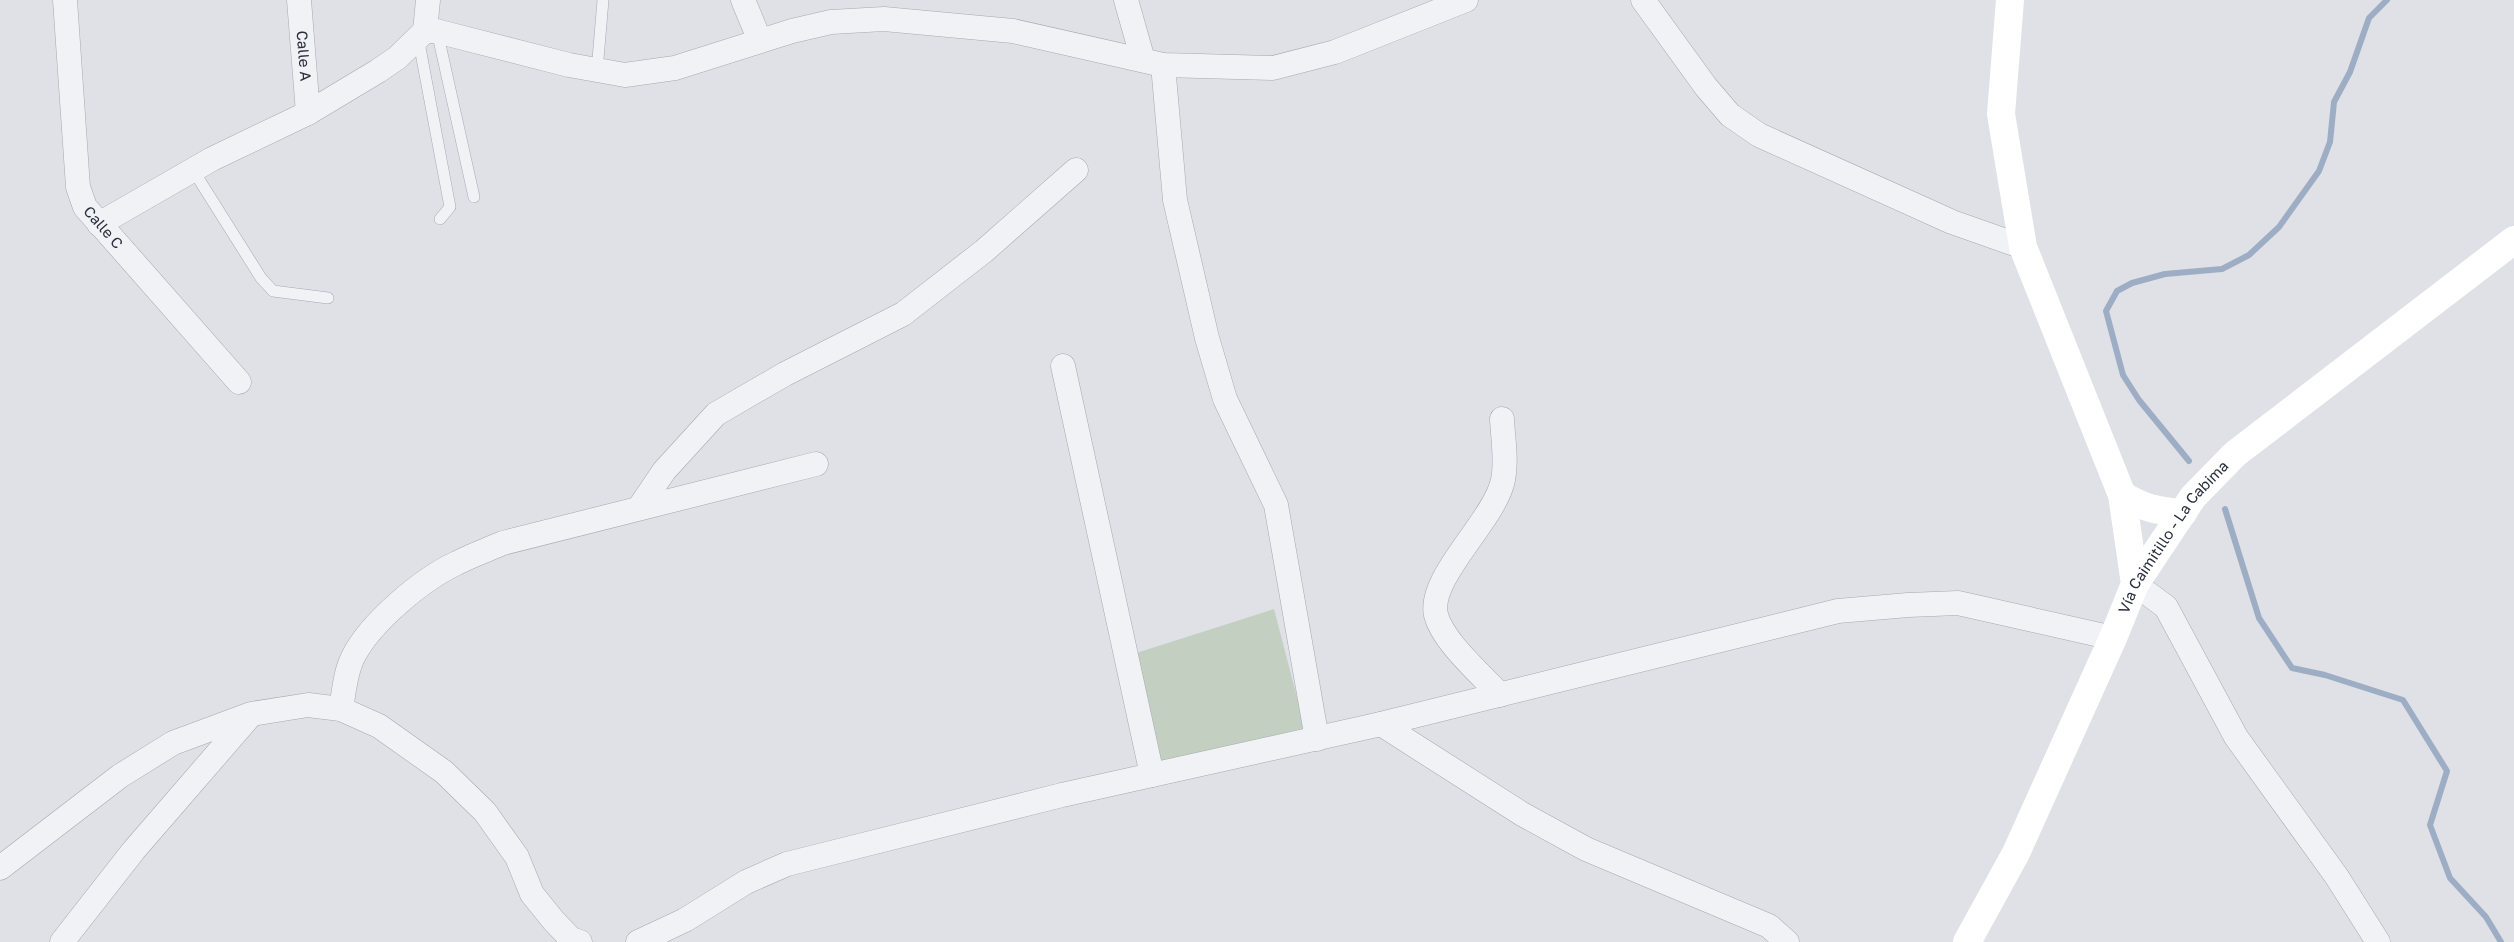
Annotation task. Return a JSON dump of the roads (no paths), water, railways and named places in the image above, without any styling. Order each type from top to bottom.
[{"type":"street","name":"Calle C","points":[[66,0],[78,187],[85,206],[239,382]]},
{"type":"street","name":"Calle A","points":[[299,0],[308,113]]},
{"type":"street","points":[[99,224],[193,170],[308,113],[378,71],[397,58],[427,32],[428,0]]},
{"type":"street","points":[[743,0],[760,41]]},
{"type":"street","points":[[1126,0],[1153,62],[1175,200],[1207,338],[1225,399],[1276,505],[1317,739]]},
{"type":"street","points":[[427,32],[597,71],[625,75],[675,68],[760,41],[831,22],[884,19],[1013,32],[1153,62],[1274,68],[1335,52],[1466,0]]},
{"type":"street","points":[[1642,0],[1706,87],[1730,114],[1759,135],[1952,222],[2023,247]]},
{"type":"street","points":[[2010,0],[2001,114],[2023,247],[2122,495],[2135,584],[2166,608],[2236,736],[2336,876],[2378,942]]},
{"type":"street","points":[[639,508],[664,471],[716,414],[785,374],[903,314],[984,250],[1076,170]]},
{"type":"street","name":"Vía Caimitillo - La Cabima","points":[[1967,942],[2016,854],[2114,638],[2135,584],[2188,505],[2235,454],[2514,240]]},
{"type":"street","points":[[1064,366],[1152,775]]},
{"type":"street","points":[[1500,695],[1447,637],[1436,615],[1435,597],[1490,508],[1503,481],[1502,419]]},
{"type":"street","points":[[341,709],[347,673],[354,656],[379,621],[417,589],[455,563],[503,543],[816,464]]},
{"type":"street","points":[[2122,495],[2142,507],[2159,512],[2188,505]]},
{"type":"street","points":[[638,942],[685,920],[746,882],[786,864],[1062,795],[1381,724],[1838,612],[1899,606],[1958,604],[2114,638]]},
{"type":"street","points":[[0,868],[120,776],[173,743],[251,714],[308,706],[341,709],[379,726],[444,772],[485,812],[517,858],[532,894],[571,941]]},
{"type":"street","points":[[62,942],[134,850],[251,714]]},
{"type":"street","points":[[1381,724],[1522,814],[1586,849],[1769,926],[1787,942]]},
{"type":"lane","points":[[597,71],[603,0]]},
{"type":"lane","points":[[427,32],[474,197]]},
{"type":"lane","points":[[427,32],[450,206],[440,219]]},
{"type":"lane","points":[[193,170],[261,278],[273,291],[328,298]]},
{"type":"waterway","points":[[2189,461],[2139,400],[2123,375],[2106,311],[2117,291],[2132,283],[2165,274],[2222,269],[2249,255],[2279,227],[2319,171],[2330,142],[2334,102],[2350,72],[2369,18],[2387,0]]},
{"type":"waterway","points":[[2225,509],[2259,618],[2292,668],[2325,675],[2403,700],[2447,771],[2430,825],[2450,878],[2486,917],[2501,942]]}]
